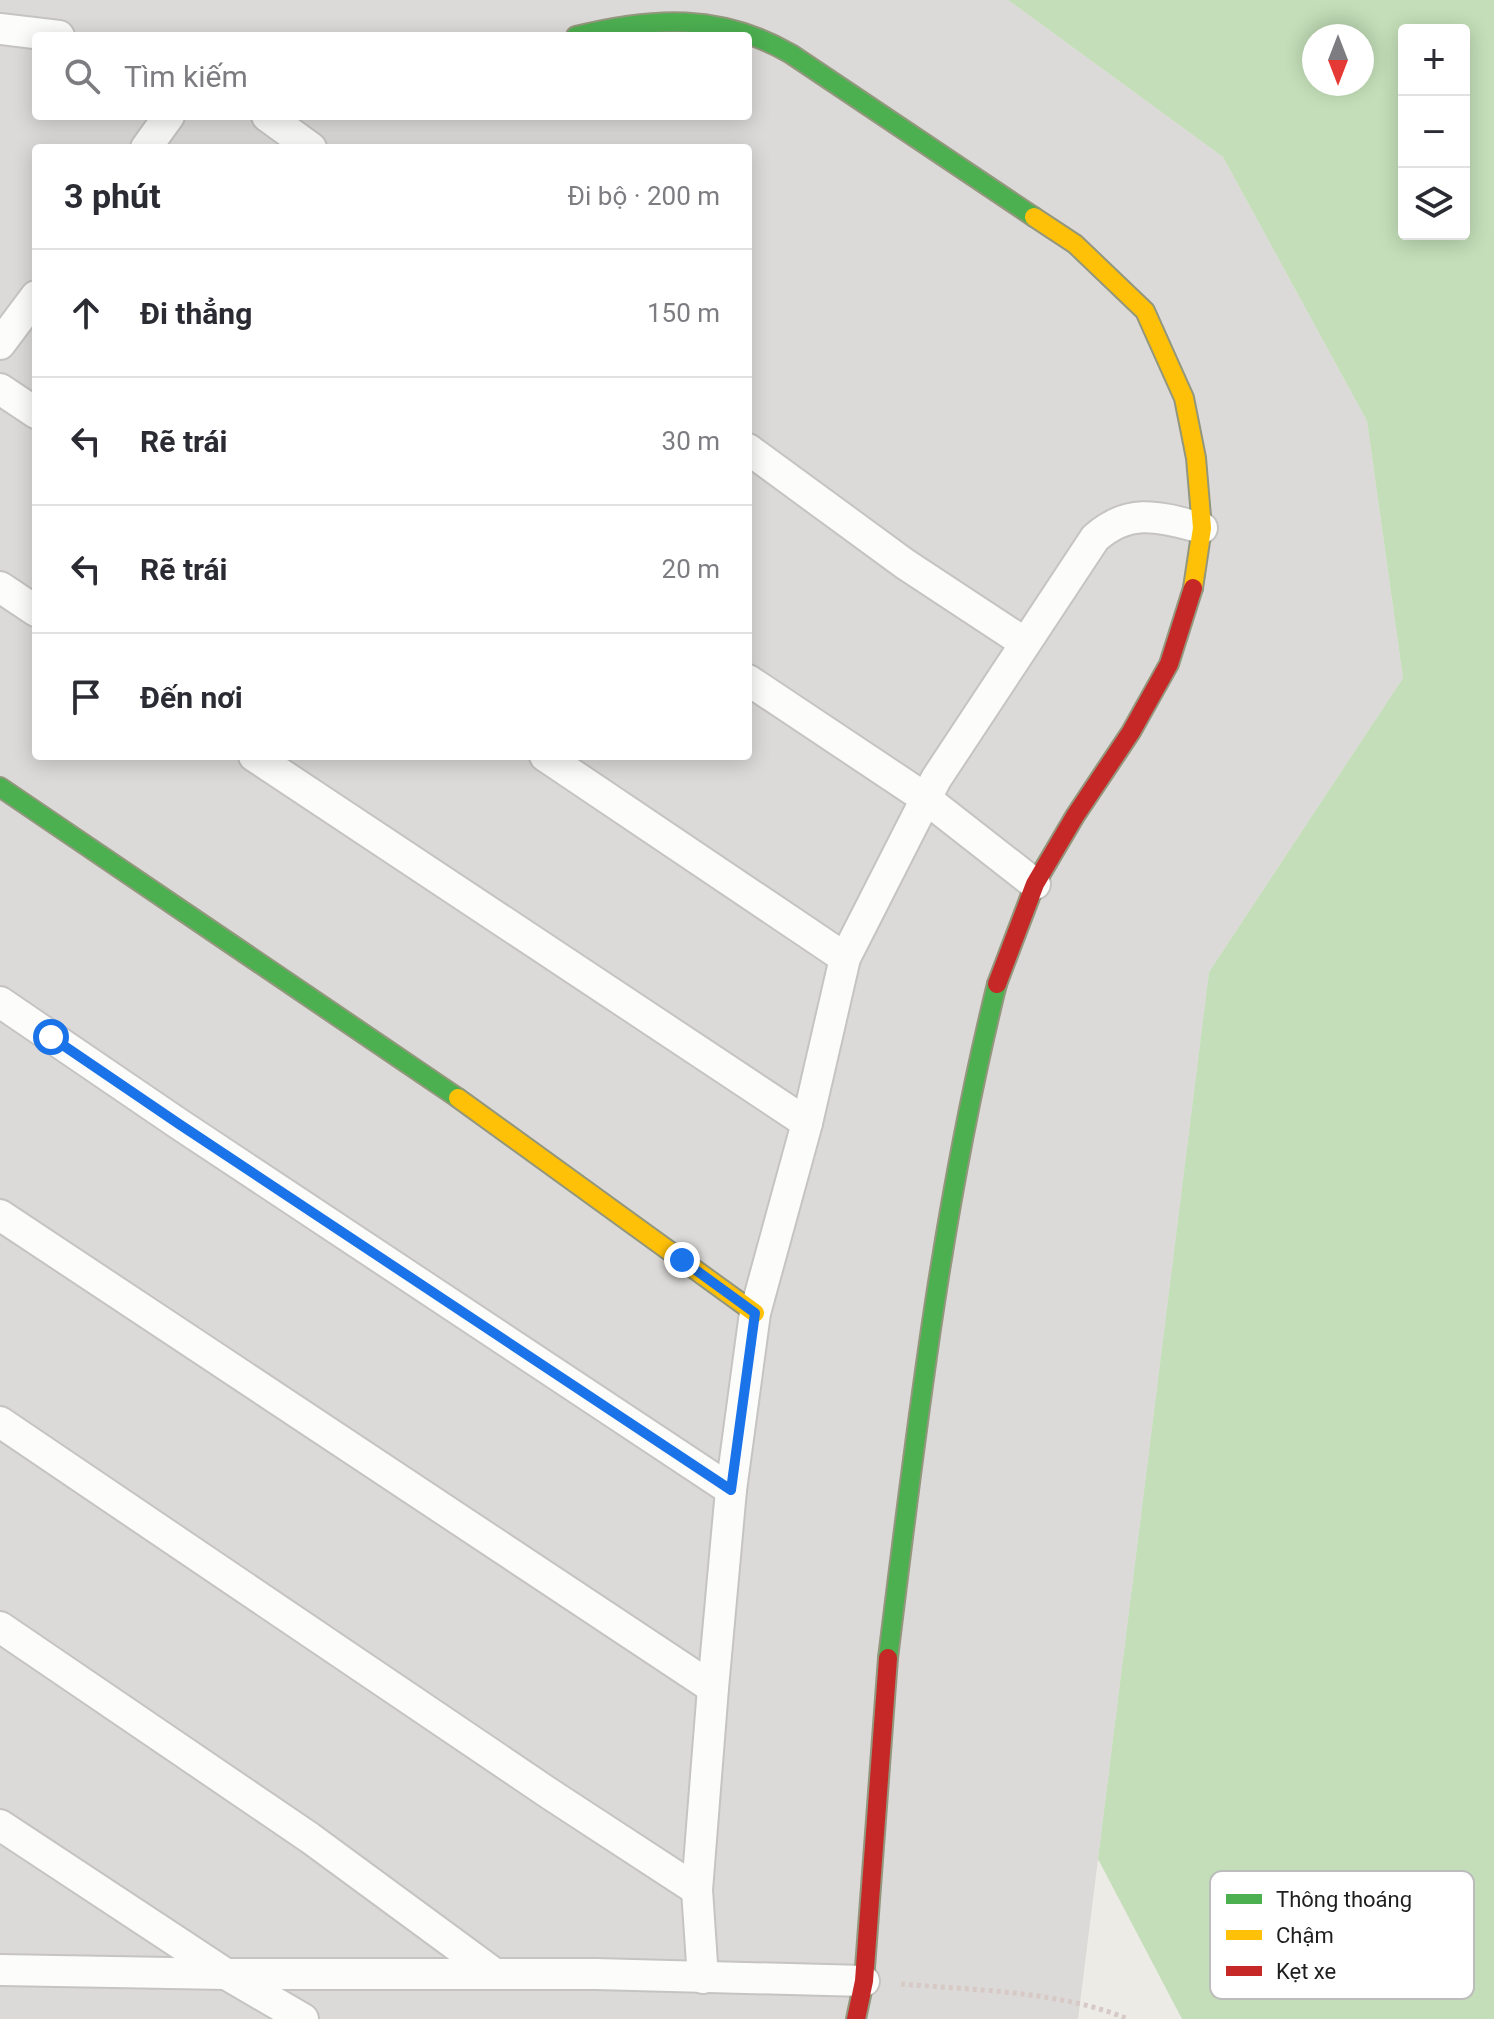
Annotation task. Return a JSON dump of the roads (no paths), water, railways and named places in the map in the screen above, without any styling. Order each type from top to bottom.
[{"type":"street","points":[[597,32],[640,24],[686,22],[748,32]]},
{"type":"street","points":[[0,29],[32,33]]},
{"type":"street","points":[[752,34],[791,54],[1075,244],[1145,311],[1184,398],[1196,458],[1202,528],[1192,595],[1169,664],[1131,732],[1075,816],[1035,884],[999,976],[985,1033],[962,1138],[930,1326],[885,1679],[864,1981],[856,2019]]},
{"type":"street","points":[[149,144],[166,120]]},
{"type":"street","points":[[272,120],[306,144]]},
{"type":"street","points":[[0,344],[32,301]]},
{"type":"street","points":[[0,389],[32,410]]},
{"type":"street","points":[[752,452],[905,564],[1025,643]]},
{"type":"street","points":[[703,1978],[697,1890],[731,1490],[755,1313],[807,1123],[845,958],[925,798],[1095,538],[1110,525],[1125,518],[1143,517],[1202,528]]},
{"type":"street","points":[[0,587],[32,608]]},
{"type":"street","points":[[752,683],[925,798],[1035,884]]},
{"type":"street","points":[[260,760],[807,1123]]},
{"type":"street","points":[[551,760],[845,958]]},
{"type":"street","points":[[0,787],[406,1061],[755,1313]]},
{"type":"street","points":[[0,1002],[731,1490]]},
{"type":"street","points":[[0,1215],[713,1688]]},
{"type":"street","points":[[0,1422],[697,1890]]},
{"type":"street","points":[[0,1627],[310,1838],[495,1974]]},
{"type":"street","points":[[0,1825],[226,1974],[303,2019]]},
{"type":"street","points":[[0,1970],[864,1981]]}]
